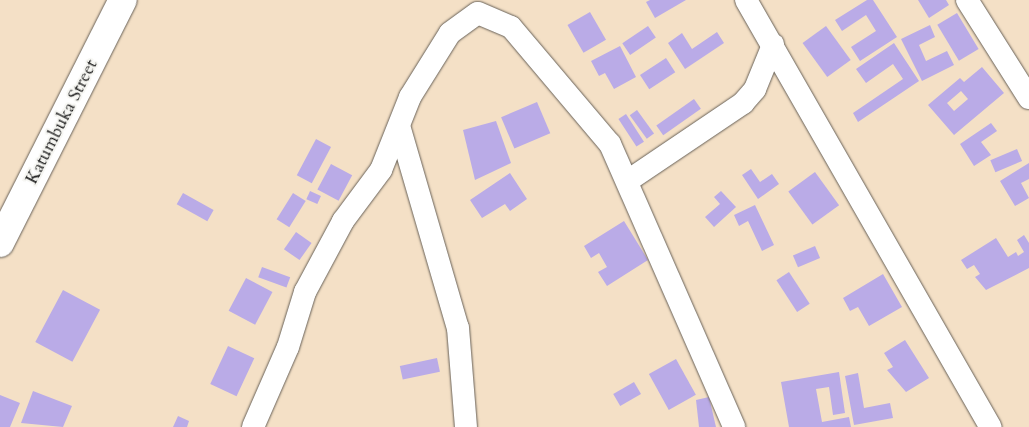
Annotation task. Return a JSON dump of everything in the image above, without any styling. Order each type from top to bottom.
[{"type":"main road","name":"Katumbuka Street","points":[[0,244],[123,0]]},
{"type":"street","points":[[746,0],[990,427]]},
{"type":"street","points":[[967,0],[1029,98]]},
{"type":"street","points":[[253,427],[288,346],[305,292],[343,221],[381,170],[400,129],[410,97],[432,57],[450,33],[478,13],[511,27],[550,79],[594,121],[628,180],[666,278],[734,427]]},
{"type":"street","points":[[628,180],[743,103],[755,89],[773,45]]},
{"type":"street","points":[[400,129],[458,328],[466,427]]},
{"type":"building","points":[[650,0],[686,0],[655,18],[646,2]]},
{"type":"building","points":[[867,0],[873,0],[897,37],[860,61],[851,47],[876,31],[866,15],[842,31],[835,20]]},
{"type":"building","points":[[918,0],[946,0],[949,5],[929,18]]},
{"type":"building","points":[[590,12],[606,40],[583,53],[567,25]]},
{"type":"building","points":[[957,13],[979,49],[959,61],[937,25]]},
{"type":"building","points":[[930,25],[935,37],[919,45],[926,61],[947,51],[954,65],[922,81],[901,39]]},
{"type":"building","points":[[648,26],[656,38],[630,55],[622,43]]},
{"type":"building","points":[[826,26],[851,60],[827,77],[803,43]]},
{"type":"building","points":[[717,32],[724,43],[685,69],[668,43],[682,33],[692,49]]},
{"type":"building","points":[[894,43],[919,81],[858,122],[853,113],[903,79],[893,64],[866,83],[856,69]]},
{"type":"building","points":[[620,46],[636,77],[614,89],[605,73],[599,76],[591,61]]},
{"type":"building","points":[[666,58],[675,72],[649,89],[640,75]]},
{"type":"building","points":[[982,67],[1004,93],[954,135],[928,105],[960,78],[964,82]],"holes":[[[961,91],[968,99],[954,111],[947,103]]]},
{"type":"building","points":[[694,99],[701,109],[663,135],[656,125]]},
{"type":"building","points":[[537,102],[550,133],[514,149],[501,117]]},
{"type":"building","points":[[637,110],[654,133],[647,139],[630,115]]},
{"type":"building","points":[[626,114],[644,142],[636,147],[618,119]]},
{"type":"building","points":[[496,121],[511,163],[475,180],[463,130]]},
{"type":"building","points":[[991,123],[997,131],[981,142],[991,155],[974,166],[960,144]]},
{"type":"building","points":[[316,139],[331,147],[312,183],[297,175]]},
{"type":"building","points":[[1017,149],[1022,161],[995,172],[990,160]]},
{"type":"building","points":[[1029,163],[1029,179],[1021,183],[1029,198],[1015,206],[1000,181]]},
{"type":"building","points":[[331,164],[352,175],[339,201],[317,190]]},
{"type":"building","points":[[751,169],[760,182],[772,174],[779,184],[758,199],[742,175]]},
{"type":"building","points":[[815,172],[839,205],[812,225],[788,191]]},
{"type":"building","points":[[510,173],[527,199],[510,211],[505,204],[482,218],[470,200]]},
{"type":"building","points":[[310,191],[321,196],[317,204],[306,199]]},
{"type":"building","points":[[721,191],[736,207],[714,227],[705,217],[720,204],[714,197]]},
{"type":"building","points":[[183,193],[214,210],[207,221],[177,204]]},
{"type":"building","points":[[293,193],[306,201],[289,227],[277,219]]},
{"type":"building","points":[[755,205],[774,245],[762,251],[748,221],[739,226],[734,215]]},
{"type":"building","points":[[624,221],[648,260],[607,286],[598,272],[607,267],[599,253],[591,258],[584,246]]},
{"type":"building","points":[[296,232],[312,243],[300,260],[284,249]]},
{"type":"building","points":[[1024,235],[1029,243],[1029,268],[986,290],[975,277],[980,274],[974,265],[967,269],[961,260],[996,238],[1008,257],[1016,252],[1018,256],[1024,252],[1017,240]]},
{"type":"building","points":[[815,246],[820,258],[798,267],[793,255]]},
{"type":"building","points":[[262,267],[290,277],[286,288],[258,277]]},
{"type":"building","points":[[789,272],[810,304],[797,312],[776,280]]},
{"type":"building","points":[[883,274],[902,307],[869,326],[858,307],[850,311],[843,298]]},
{"type":"building","points":[[246,278],[272,292],[255,325],[229,311]]},
{"type":"building","points":[[63,290],[100,310],[72,362],[35,342]]},
{"type":"building","points":[[905,340],[929,378],[906,392],[887,370],[893,367],[884,353]]},
{"type":"building","points":[[228,346],[254,358],[237,396],[210,384]]},
{"type":"building","points":[[437,358],[440,372],[403,380],[400,366]]},
{"type":"building","points":[[676,359],[696,395],[669,410],[649,374]]},
{"type":"building","points":[[839,372],[845,413],[833,415],[829,387],[816,389],[822,422],[849,417],[851,427],[789,427],[781,382]]},
{"type":"building","points":[[858,373],[864,408],[890,403],[893,418],[854,425],[845,376]]},
{"type":"building","points":[[634,382],[641,394],[620,406],[613,394]]},
{"type":"building","points":[[33,391],[72,406],[63,427],[21,423]]},
{"type":"building","points":[[0,395],[20,403],[10,427],[0,427]]},
{"type":"building","points":[[709,397],[716,427],[699,427],[696,400]]},
{"type":"building","points":[[178,416],[189,421],[187,427],[173,427]]}]
